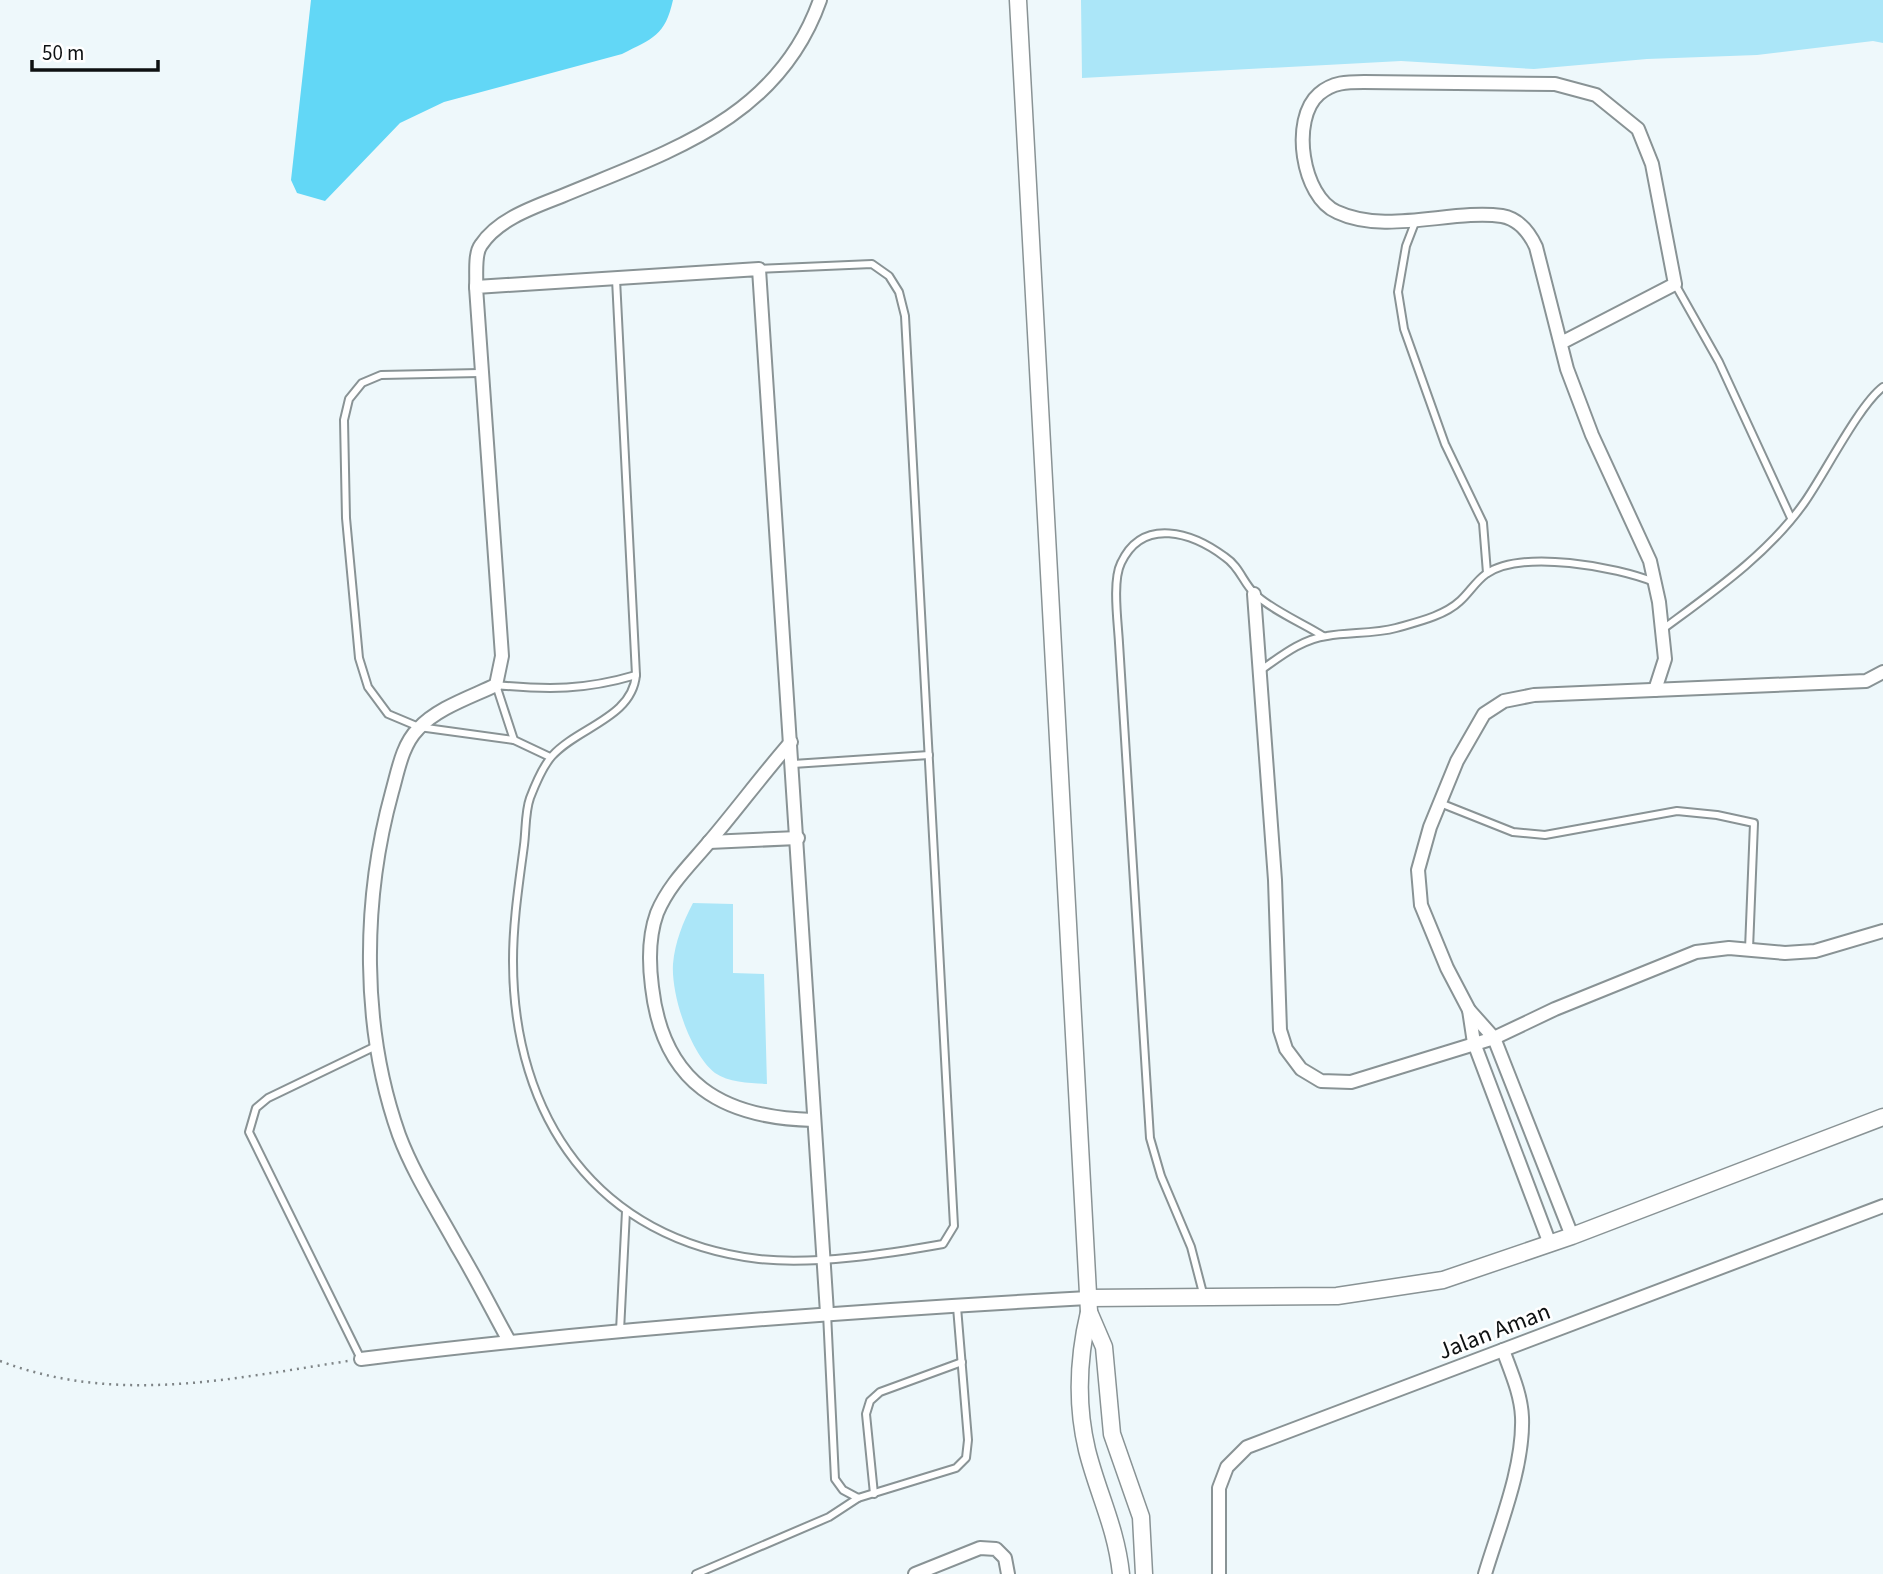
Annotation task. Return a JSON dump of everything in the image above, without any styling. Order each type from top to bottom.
[{"type":"street","points":[[509,1341],[418,1179],[399,1135],[376,1046],[371,992],[372,907],[380,836],[400,764],[419,727],[450,706],[496,685],[502,656],[480,373],[476,287],[478,248],[491,233],[525,211],[686,142],[732,117],[757,98],[797,53],[820,0]]},
{"type":"street","points":[[1018,0],[1089,1305],[1080,1349],[1082,1423],[1087,1450],[1114,1529],[1121,1574]]},
{"type":"street","points":[[1560,343],[1675,284],[1652,164],[1638,129],[1596,95],[1555,84],[1336,83],[1318,94],[1308,109],[1301,138],[1305,161],[1317,192],[1334,212],[1371,220],[1503,216],[1529,232],[1536,247],[1560,343],[1567,369],[1592,435],[1640,535],[1654,582],[1665,659],[1654,690]]},
{"type":"street","points":[[476,287],[759,270],[827,1313]]},
{"type":"street","points":[[1254,594],[1260,634],[1259,672],[1275,880],[1281,981],[1280,1030],[1286,1049],[1301,1069],[1321,1081],[1351,1082],[1494,1038],[1555,1009],[1696,952],[1729,948],[1784,953],[1815,951],[1883,931]]},
{"type":"street","points":[[1572,1236],[1494,1038],[1469,1010],[1447,968],[1421,905],[1418,870],[1457,761],[1484,714],[1504,701],[1535,695],[1866,681],[1883,672]]},
{"type":"street","points":[[791,742],[680,874],[656,914],[649,964],[655,1017],[672,1055],[705,1091],[737,1110],[773,1119],[813,1120]]},
{"type":"street","points":[[709,842],[798,838]]},
{"type":"street","points":[[1469,1010],[1474,1043],[1550,1244]]},
{"type":"street","points":[[361,1359],[509,1341],[827,1313],[956,1305],[1089,1305],[1204,1297],[1337,1296],[1414,1286],[1482,1269],[1883,1117]]},
{"type":"street","name":"Jalan Aman","points":[[1219,1574],[1219,1488],[1227,1467],[1247,1447],[1883,1206]]},
{"type":"street","points":[[1089,1305],[1104,1347],[1112,1434],[1141,1517],[1144,1574]]},
{"type":"street","points":[[1485,1574],[1505,1508],[1520,1441],[1519,1397],[1503,1350]]},
{"type":"street","points":[[915,1574],[980,1548],[996,1549],[1005,1559],[1008,1574]]},
{"type":"lane","points":[[1416,220],[1406,246],[1398,292],[1404,329],[1445,443],[1483,523],[1487,573]]},
{"type":"lane","points":[[616,279],[635,687],[627,701],[613,713],[576,735],[550,757],[529,800],[513,928],[513,980],[518,1031],[534,1085],[556,1137],[585,1177],[626,1211],[666,1233],[716,1252],[761,1259],[822,1258],[943,1244],[954,1226],[905,316],[899,292],[889,276],[872,264],[759,270]]},
{"type":"lane","points":[[1675,284],[1719,362],[1791,518]]},
{"type":"lane","points":[[480,373],[381,375],[362,383],[349,399],[344,420],[346,517],[359,658],[368,687],[388,714],[419,727],[514,740],[550,757]]},
{"type":"lane","points":[[1662,630],[1714,592],[1771,542],[1791,518],[1883,387]]},
{"type":"lane","points":[[1204,1297],[1191,1247],[1157,1165],[1150,1138],[1119,643],[1120,564],[1147,537],[1165,531],[1183,534],[1225,556],[1244,575],[1254,594],[1323,636]]},
{"type":"lane","points":[[1259,672],[1290,649],[1323,636],[1392,629],[1436,615],[1458,603],[1487,573],[1514,565],[1557,561],[1616,570],[1654,582]]},
{"type":"lane","points":[[514,740],[496,685],[552,691],[597,687],[636,675]]},
{"type":"lane","points":[[793,764],[929,755]]},
{"type":"lane","points":[[1440,803],[1513,832],[1545,835],[1677,811],[1717,815],[1754,823],[1750,867],[1749,950]]},
{"type":"lane","points":[[361,1359],[249,1132],[256,1108],[268,1098],[376,1046]]},
{"type":"lane","points":[[620,1331],[626,1211]]},
{"type":"lane","points":[[696,1574],[829,1517],[858,1497],[956,1468],[966,1458],[968,1440],[956,1305]]},
{"type":"lane","points":[[827,1313],[835,1479],[843,1490],[858,1497]]},
{"type":"lane","points":[[874,1494],[866,1413],[870,1401],[880,1392],[962,1362]]},
{"type":"path","points":[[0,1361],[35,1374],[101,1386],[148,1386],[210,1382],[361,1359]]},
{"type":"shaded area","points":[[1081,0],[1883,0],[1883,43],[1873,41],[1757,55],[1647,59],[1534,69],[1401,61],[1082,78]]},
{"type":"shaded area","points":[[693,903],[733,904],[733,973],[764,974],[767,1084],[733,1081],[715,1073],[690,1038],[675,991],[673,964],[680,932]]},
{"type":"water","points":[[311,0],[673,0],[662,29],[642,44],[622,54],[444,102],[400,123],[325,201],[297,193],[291,180]]}]
